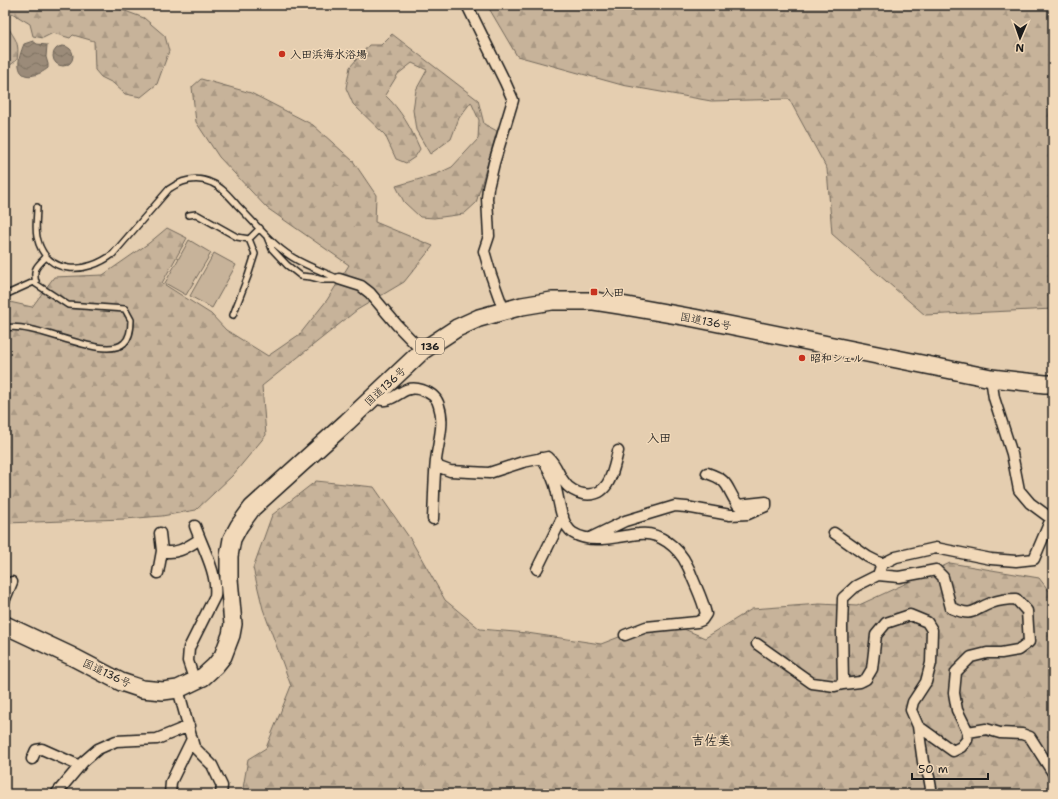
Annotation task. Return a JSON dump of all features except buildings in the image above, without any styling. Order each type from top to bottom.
[{"type":"highway","name":"国道136号","points":[[5,625],[72,656],[121,682],[142,689],[153,691],[178,689],[203,677],[223,656],[231,635],[233,624],[232,604],[228,579],[229,556],[232,540],[239,526],[252,508],[374,397],[422,351],[457,328],[479,318],[504,311],[552,301],[594,301],[694,318],[991,378],[1053,384]]},
{"type":"street","points":[[467,5],[506,82],[513,100],[488,188],[487,198],[490,230],[484,251],[504,311]]},
{"type":"street","points":[[339,280],[361,286],[370,293],[397,326],[422,351]]},
{"type":"street","points":[[878,575],[882,564],[896,557],[936,548],[991,559],[1016,561],[1034,559],[1052,519],[1030,503],[1019,490],[1012,454],[994,398],[991,378]]},
{"type":"street","points":[[374,397],[387,400],[406,390],[415,389],[422,390],[435,396],[440,406],[442,418],[436,462],[433,519]]},
{"type":"street","points":[[436,462],[439,467],[450,471],[489,473],[523,462],[548,457],[554,462],[565,484],[581,494],[592,495],[602,491],[606,486],[618,451]]},
{"type":"street","points":[[541,458],[555,484],[562,516],[571,532],[590,538],[607,539],[640,534],[652,534],[674,547],[687,565],[702,600],[706,614],[702,620],[697,622],[646,627],[625,635]]},
{"type":"street","points":[[590,538],[625,521],[675,506],[730,515],[748,514],[766,506],[766,502],[738,504],[727,484],[719,477],[707,473]]},
{"type":"street","points":[[537,569],[562,516]]},
{"type":"street","points":[[195,526],[212,570],[216,588],[215,596],[189,648],[188,661],[195,682]]},
{"type":"street","points":[[158,573],[162,551],[160,533]]},
{"type":"street","points":[[834,533],[868,557],[882,564]]},
{"type":"street","points":[[162,551],[169,553],[180,551],[200,539]]},
{"type":"street","points":[[843,684],[843,598],[856,586],[878,575],[899,577],[936,570],[943,578],[951,608],[963,612],[973,612],[990,603],[1003,599],[1016,599],[1027,611],[1029,642],[1018,650],[1001,653],[987,653],[971,657],[956,672],[954,693],[957,710],[968,732],[967,740],[961,747],[953,752],[918,726]]},
{"type":"street","points":[[5,598],[12,582]]},
{"type":"street","points":[[757,644],[812,683],[835,686],[860,682],[866,679],[872,669],[876,635],[886,623],[910,615],[927,622],[932,630],[931,663],[926,682],[912,702],[911,710],[918,726],[923,762],[930,777],[932,794]]},
{"type":"street","points":[[178,689],[194,747],[212,765],[222,786],[221,794]]},
{"type":"street","points":[[56,794],[80,766],[98,749],[116,741],[157,739],[189,726]]},
{"type":"street","points":[[968,732],[986,729],[1000,733],[1022,734],[1030,737],[1053,773]]},
{"type":"street","points":[[170,794],[171,782],[192,739]]},
{"type":"street","points":[[32,759],[36,750],[42,749],[80,766]]},
{"type":"lane","points":[[37,206],[36,236],[41,250],[46,257],[56,264],[66,268],[92,266],[104,261],[114,254],[170,189],[177,184],[193,179],[202,180],[213,183],[225,192],[265,234],[293,258],[339,280]]},
{"type":"lane","points":[[189,215],[196,214],[237,236],[249,239]]},
{"type":"lane","points":[[249,239],[260,228]]},
{"type":"lane","points":[[265,234],[272,249],[287,265],[301,276],[324,280],[339,280]]},
{"type":"lane","points":[[233,315],[255,254],[249,239]]},
{"type":"lane","points":[[5,328],[26,328],[94,347],[112,348],[124,343],[128,336],[131,320],[125,309],[68,305],[36,284],[34,274],[36,267],[46,257]]},
{"type":"lane","points":[[5,295],[36,281]]},
{"type":"green space","points":[[5,5],[109,5],[144,18],[165,36],[169,51],[157,84],[141,97],[125,94],[113,83],[101,77],[95,70],[94,41],[73,35],[70,38],[53,33],[43,38],[33,36],[30,24],[12,13],[5,19]]},
{"type":"green space","points":[[487,5],[1053,5],[1053,309],[925,315],[832,234],[827,169],[789,99],[711,101],[622,85],[517,56]]},
{"type":"green space","points":[[5,19],[17,42],[18,53],[17,60],[5,69]]},
{"type":"green space","points":[[392,34],[478,100],[484,124],[497,131],[476,203],[464,214],[434,218],[420,217],[404,202],[396,186],[437,174],[452,167],[478,139],[479,120],[471,102],[459,118],[451,139],[430,154],[416,130],[413,110],[416,90],[427,70],[412,63],[398,74],[385,95],[405,120],[420,149],[415,157],[406,163],[396,159],[385,135],[353,104],[346,88],[350,67],[369,45],[381,45]]},
{"type":"green space","points":[[201,79],[251,93],[313,125],[353,161],[376,195],[375,222],[433,246],[404,282],[357,310],[262,386],[266,435],[233,475],[196,510],[162,516],[125,519],[5,523],[5,301],[32,307],[54,277],[103,275],[149,243],[167,228],[187,238],[162,283],[211,314],[226,330],[268,356],[300,334],[327,300],[349,265],[267,208],[219,157],[196,122],[192,87]]},
{"type":"green space","points":[[189,240],[211,253],[186,295],[165,283]]},
{"type":"green space","points":[[214,253],[236,265],[212,308],[190,296]]},
{"type":"green space","points":[[316,481],[374,487],[411,540],[445,600],[480,629],[527,633],[601,644],[663,620],[705,638],[752,609],[820,604],[857,606],[950,563],[1039,578],[1053,596],[1053,794],[242,794],[248,759],[266,748],[291,686],[263,609],[253,568],[272,515]]},
{"type":"water","points":[[33,41],[37,44],[47,45],[46,57],[48,68],[36,75],[27,76],[20,71],[19,58],[24,44]]},
{"type":"water","points":[[63,46],[70,49],[73,56],[70,63],[63,66],[56,63],[53,56],[56,49]]},
{"type":"place","name":"入田浜海水浴場","points":[[282,54]]},
{"type":"place","name":"入田","points":[[594,292]]},
{"type":"place","name":"昭和シェル","points":[[802,358]]},
{"type":"district","name":"入田","points":[[659,438]]},
{"type":"district","name":"吉佐美","points":[[711,740]]}]
